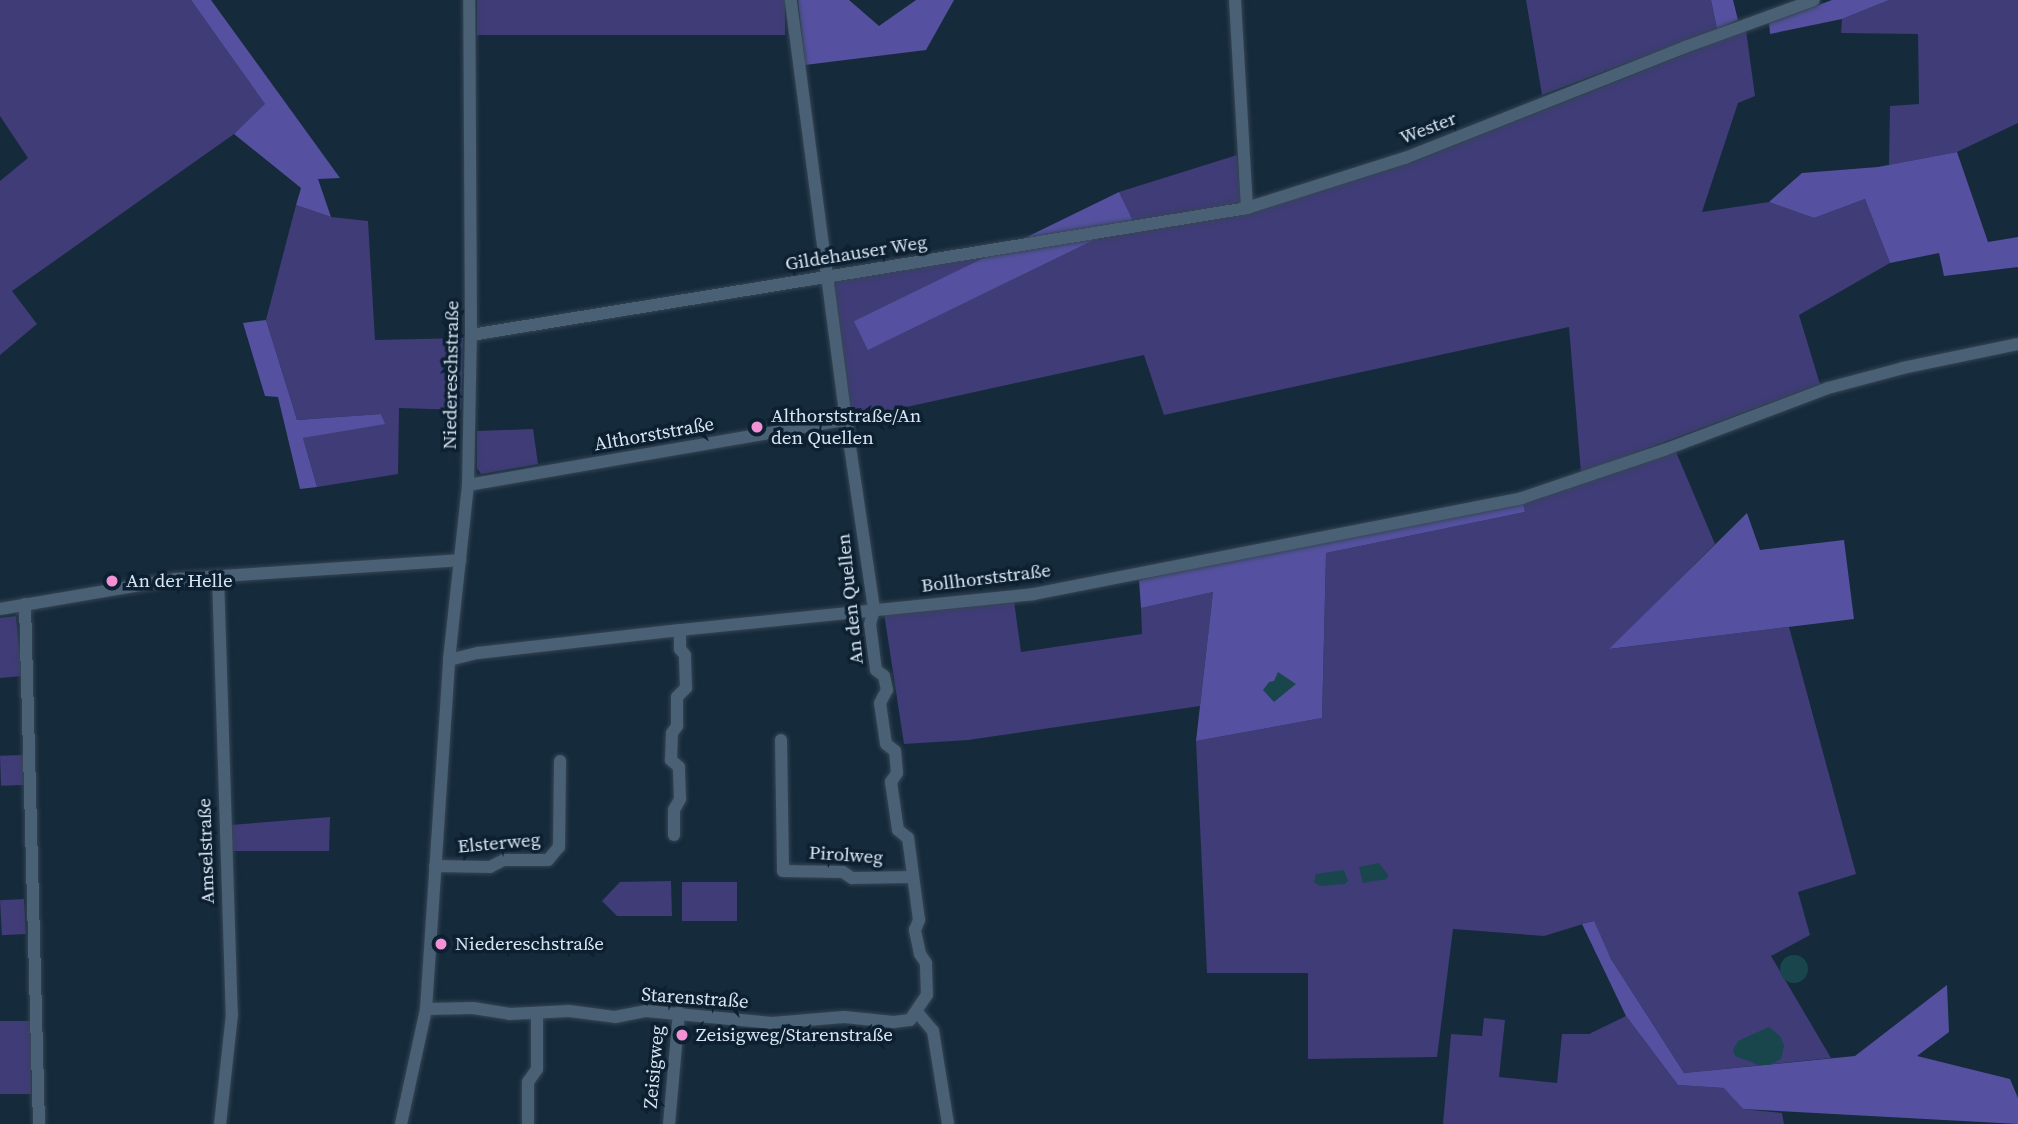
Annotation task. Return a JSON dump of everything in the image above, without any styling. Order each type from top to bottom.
[{"type":"street","name":"Niedereschstraße","points":[[401,1124],[426,1009],[449,660],[468,485],[471,335],[469,0]]},
{"type":"street","name":"An den Quellen","points":[[791,0],[845,420],[874,609],[870,624],[876,670],[884,676],[887,690],[880,703],[886,744],[895,751],[897,773],[891,782],[898,830],[908,838],[919,920],[915,930],[916,937],[926,963],[929,981],[927,995],[917,1012]]},
{"type":"street","points":[[1236,0],[1247,208]]},
{"type":"street","name":"Wester","points":[[1247,208],[1405,158],[1685,47],[1814,0]]},
{"type":"street","name":"Gildehauser Weg","points":[[471,335],[1247,208]]},
{"type":"street","name":"Bollhorststraße","points":[[449,660],[478,653],[680,630],[1034,594],[1522,498],[1664,450],[1828,388],[1903,368],[2018,344]]},
{"type":"street","name":"Althorststraße","points":[[468,485],[845,420]]},
{"type":"street","points":[[0,609],[176,579],[460,560]]},
{"type":"street","name":"Amselstraße","points":[[218,576],[232,1014],[220,1124]]},
{"type":"street","points":[[25,604],[39,1124]]},
{"type":"street","points":[[674,835],[674,810],[680,799],[679,766],[671,760],[672,733],[677,726],[677,696],[686,688],[685,655],[680,649],[680,630]]},
{"type":"street","name":"Pirolweg","points":[[781,740],[783,871],[843,872],[852,878],[912,877]]},
{"type":"street","name":"Elsterweg","points":[[435,866],[489,867],[505,860],[548,860],[559,847],[560,761]]},
{"type":"street","name":"Starenstraße","points":[[426,1009],[537,1013],[569,1011],[615,1017],[646,1011],[772,1023],[844,1017],[894,1022],[910,1020],[917,1012]]},
{"type":"street","points":[[917,1012],[933,1031],[948,1124]]},
{"type":"street","points":[[528,1124],[528,1082],[537,1069],[537,1013]]},
{"type":"street","name":"Zeisigweg","points":[[669,1124],[678,1013]]},
{"type":"shaded area","points":[[0,0],[191,0],[266,105],[234,134],[12,291],[37,324],[0,355],[0,181],[28,158],[0,116]]},
{"type":"shaded area","points":[[191,0],[211,0],[340,178],[318,179],[331,217],[296,205],[301,188],[234,134],[265,104]]},
{"type":"shaded area","points":[[477,0],[785,0],[785,35],[477,35]]},
{"type":"shaded area","points":[[798,0],[849,0],[879,26],[916,0],[954,0],[926,50],[805,65]]},
{"type":"shaded area","points":[[1526,0],[1711,0],[1717,29],[1542,95]]},
{"type":"shaded area","points":[[1711,0],[1733,0],[1738,20],[1717,29]]},
{"type":"shaded area","points":[[1832,0],[1889,0],[1842,19],[1770,34],[1769,23]]},
{"type":"shaded area","points":[[1889,0],[2018,0],[2018,123],[1957,152],[1889,165],[1890,106],[1919,104],[1918,34],[1841,33],[1842,19]]},
{"type":"shaded area","points":[[1746,30],[1755,96],[1738,103],[1702,212],[1769,202],[1814,218],[1865,199],[1890,263],[1799,315],[1820,384],[1581,473],[1569,327],[1164,415],[1144,355],[852,419],[833,281],[1252,212],[1410,163]]},
{"type":"shaded area","points":[[1957,152],[1988,242],[2018,237],[2018,267],[1944,276],[1939,253],[1890,263],[1865,199],[1814,218],[1769,202],[1802,173],[1878,167]]},
{"type":"shaded area","points":[[1237,155],[1241,203],[1133,221],[1119,192]]},
{"type":"shaded area","points":[[1119,192],[1133,221],[868,350],[854,321]]},
{"type":"shaded area","points":[[296,205],[331,217],[368,221],[375,340],[463,338],[461,410],[399,408],[398,474],[317,487],[303,438],[384,423],[381,414],[297,420],[266,320]]},
{"type":"shaded area","points":[[266,320],[297,420],[381,414],[385,424],[303,438],[317,487],[300,489],[278,397],[265,396],[243,323]]},
{"type":"shaded area","points":[[533,429],[538,464],[481,474],[477,468],[477,431]]},
{"type":"shaded area","points":[[1676,452],[1715,544],[1610,649],[1789,627],[1856,874],[1798,892],[1810,935],[1771,956],[1831,1058],[1684,1073],[1611,959],[1593,921],[1544,936],[1453,929],[1437,1057],[1308,1059],[1308,973],[1207,973],[1196,741],[1322,718],[1326,553],[1525,512],[1523,504]]},
{"type":"shaded area","points":[[1522,498],[1525,512],[1326,553],[1322,718],[1196,741],[1213,592],[1141,608],[1139,580]]},
{"type":"shaded area","points":[[1747,513],[1760,550],[1844,540],[1854,619],[1609,649]]},
{"type":"shaded area","points":[[1213,592],[1200,706],[968,740],[904,744],[884,613],[1014,601],[1021,652],[1142,634],[1141,608]]},
{"type":"shaded area","points":[[16,616],[22,676],[0,678],[0,618]]},
{"type":"shaded area","points":[[1278,672],[1296,684],[1274,702],[1263,690],[1269,682],[1274,681]]},
{"type":"shaded area","points":[[23,755],[24,785],[1,786],[0,756]]},
{"type":"shaded area","points":[[330,817],[329,851],[231,851],[230,825]]},
{"type":"shaded area","points":[[1379,863],[1388,875],[1387,879],[1363,883],[1359,867]]},
{"type":"shaded area","points":[[1344,870],[1348,881],[1345,884],[1320,886],[1314,882],[1316,874]]},
{"type":"shaded area","points":[[671,881],[672,916],[617,916],[602,901],[620,882]]},
{"type":"shaded area","points":[[682,882],[737,882],[737,921],[682,921]]},
{"type":"shaded area","points":[[24,899],[26,934],[2,935],[0,900]]},
{"type":"shaded area","points":[[1594,921],[1611,959],[1684,1073],[1855,1056],[1947,985],[1949,1032],[1917,1056],[2010,1079],[2018,1098],[2018,1124],[1743,1109],[1724,1088],[1678,1085],[1626,1016],[1582,924]]},
{"type":"shaded area","points":[[1794,955],[1804,959],[1808,969],[1804,979],[1794,983],[1784,979],[1780,969],[1784,959]]},
{"type":"shaded area","points":[[1626,1016],[1678,1085],[1725,1088],[1743,1109],[1782,1113],[1784,1124],[1443,1124],[1451,1034],[1482,1036],[1484,1018],[1505,1020],[1499,1077],[1557,1083],[1562,1034],[1589,1034]]},
{"type":"shaded area","points":[[0,1021],[31,1021],[31,1094],[0,1094]]},
{"type":"shaded area","points":[[1769,1027],[1780,1036],[1784,1046],[1781,1059],[1769,1065],[1759,1065],[1735,1056],[1733,1050],[1738,1041]]},
{"type":"place","name":"Althorststraße/An den Quellen","points":[[757,427]]},
{"type":"place","name":"An der Helle","points":[[112,581]]},
{"type":"place","name":"Niedereschstraße","points":[[441,944]]},
{"type":"place","name":"Zeisigweg/Starenstraße","points":[[682,1035]]}]
